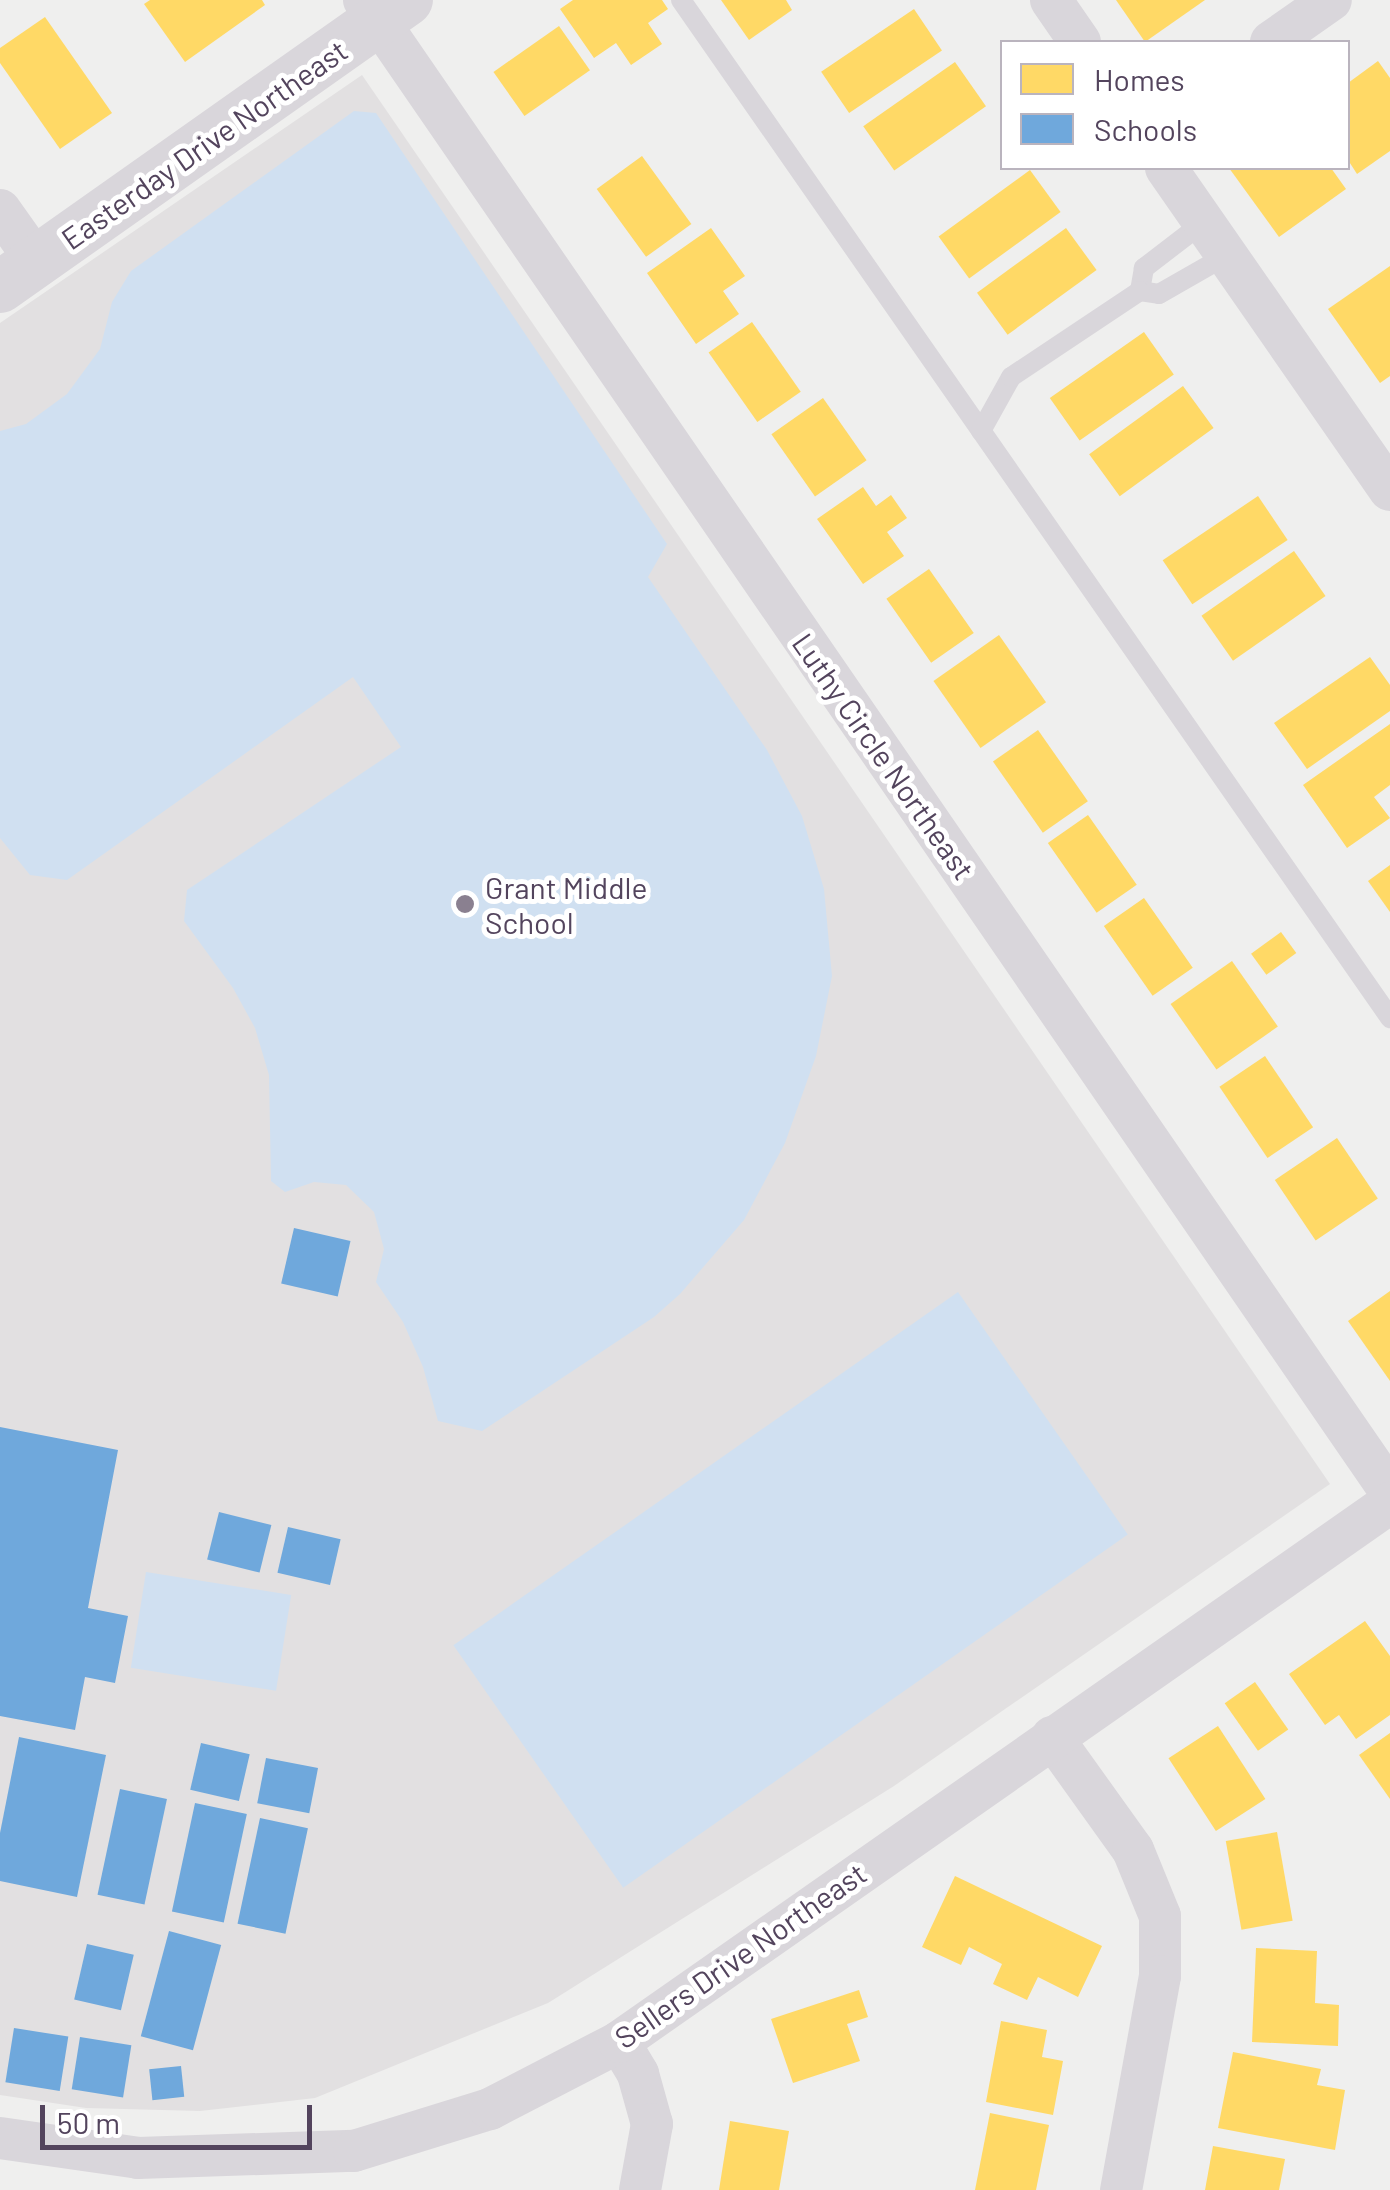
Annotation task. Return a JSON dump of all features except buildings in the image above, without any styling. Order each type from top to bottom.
[{"type":"street","points":[[1051,0],[1079,40]]},
{"type":"street","points":[[1274,40],[1331,0]]},
{"type":"street","name":"Easterday Drive Northeast","points":[[18,274],[383,7]]},
{"type":"street","name":"Luthy Circle Northeast","points":[[383,7],[1390,1491]]},
{"type":"street","points":[[1167,170],[1386,475]]},
{"type":"street","points":[[0,210],[18,274]]},
{"type":"street","name":"Sellers Drive Northeast","points":[[0,2138],[138,2174],[354,2152],[490,2109],[619,2042],[1390,1503]]},
{"type":"street","points":[[1052,1738],[1132,1850],[1160,1916],[1160,1976],[1121,2190]]},
{"type":"street","points":[[619,2042],[638,2074],[652,2124],[640,2190]]},
{"type":"lane","points":[[681,0],[1390,1018]]},
{"type":"lane","points":[[981,431],[1011,378],[1140,291],[1159,294],[1215,238]]},
{"type":"lane","points":[[1140,291],[1144,268],[1215,238]]},
{"type":"shaded area","name":"Grant Middle School","points":[[362,75],[1330,1484],[894,1786],[548,2003],[315,2098],[200,2111],[86,2108],[0,2095],[0,323]]},
{"type":"shaded area","points":[[354,111],[376,113],[667,544],[648,577],[767,750],[802,816],[824,889],[832,976],[816,1056],[785,1143],[744,1220],[680,1294],[654,1317],[482,1431],[438,1421],[423,1367],[403,1322],[376,1282],[384,1249],[374,1212],[346,1185],[314,1182],[285,1192],[271,1181],[269,1075],[255,1028],[233,988],[184,921],[187,890],[401,747],[353,677],[67,880],[30,875],[0,838],[0,431],[26,424],[67,394],[100,349],[112,302],[131,271]]},
{"type":"shaded area","points":[[958,1292],[1128,1534],[623,1888],[453,1645]]},
{"type":"shaded area","points":[[146,1572],[291,1595],[276,1691],[131,1668]]},
{"type":"place","name":"Grant Middle School","points":[[465,904]]}]
